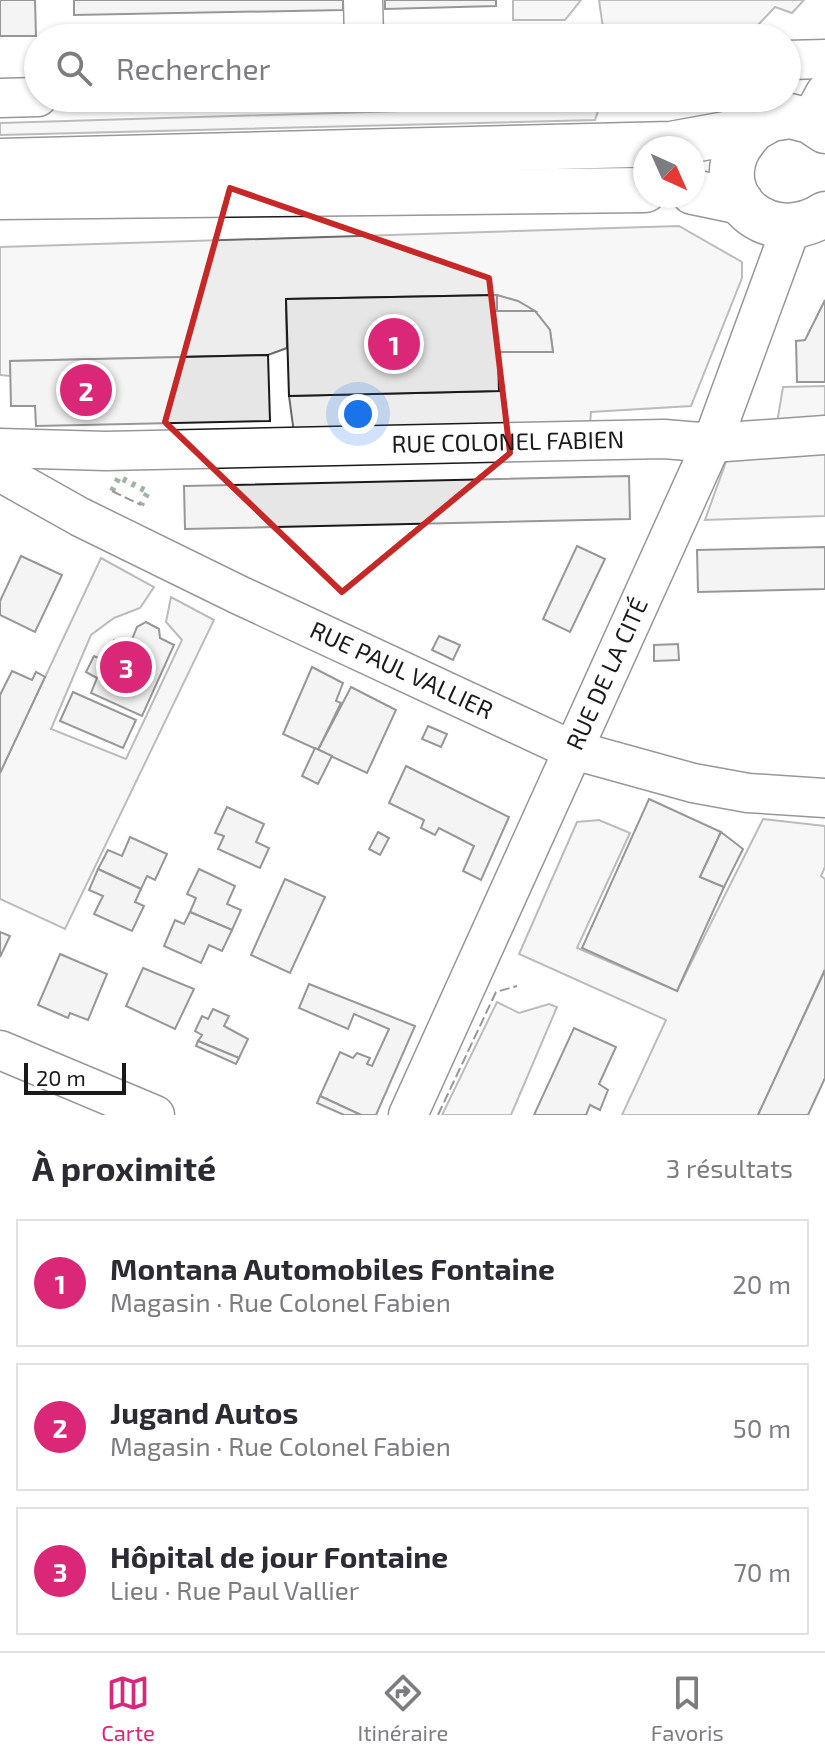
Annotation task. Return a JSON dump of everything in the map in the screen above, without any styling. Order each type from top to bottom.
[{"type":"main road","points":[[0,161],[671,144],[753,129],[771,119],[820,115]]},
{"type":"main road","points":[[753,129],[737,150],[733,177],[741,202],[754,216],[771,225],[808,221]]},
{"type":"main road","points":[[0,197],[633,190]]},
{"type":"main road","points":[[705,194],[741,202]]},
{"type":"street","points":[[363,0],[364,24]]},
{"type":"street","points":[[801,60],[825,59]]},
{"type":"street","points":[[0,98],[24,97]]},
{"type":"street","name":"RUE DE LA CITÉ","points":[[408,1115],[570,749],[712,443],[808,221]]},
{"type":"street","name":"RUE COLONEL FABIEN","points":[[0,448],[106,451],[664,439],[712,443],[825,435]]},
{"type":"street","name":"RUE PAUL VALLIER","points":[[0,472],[80,517],[239,595],[570,749],[693,783],[748,793],[825,798]]},
{"type":"street","points":[[0,1050],[155,1115]]},
{"type":"highlighted area","points":[[230,188],[489,278],[510,453],[342,592],[165,422]]},
{"type":"shaded area","points":[[513,0],[581,0],[565,20],[513,20]]},
{"type":"shaded area","points":[[599,0],[804,0],[792,13],[775,7],[759,24],[602,24]]},
{"type":"shaded area","points":[[367,112],[598,112],[595,120],[0,135],[0,123]]},
{"type":"shaded area","points":[[679,226],[742,262],[742,278],[691,406],[591,412],[590,425],[294,433],[289,396],[499,391],[498,352],[553,351],[550,330],[535,311],[497,295],[286,299],[287,348],[268,355],[10,361],[10,376],[0,375],[0,247]]},
{"type":"shaded area","points":[[825,386],[825,422],[777,423],[783,387]]},
{"type":"shaded area","points":[[825,452],[825,516],[705,520],[727,459]]},
{"type":"shaded area","points":[[101,558],[154,587],[140,608],[114,618],[91,635],[51,729],[126,759],[182,640],[166,622],[171,597],[214,620],[65,929],[0,899],[0,773]]},
{"type":"shaded area","points":[[763,819],[825,826],[825,867],[821,876],[825,879],[825,969],[758,1115],[622,1115],[666,1020],[519,954],[577,822],[599,820],[630,833],[577,948],[677,991]]},
{"type":"shaded area","points":[[497,1002],[519,1013],[549,1004],[557,1007],[511,1115],[442,1115]]},
{"type":"building","points":[[0,0],[35,0],[36,24],[24,24],[24,36],[0,36]]},
{"type":"building","points":[[74,0],[343,0],[343,10],[74,15]]},
{"type":"building","points":[[385,0],[496,0],[496,6],[385,9]]},
{"type":"building","points":[[497,295],[497,311],[535,311],[550,330],[553,352],[498,352],[499,391],[289,396],[286,299]]},
{"type":"building","points":[[497,295],[518,301],[535,311],[497,311]]},
{"type":"building","points":[[825,300],[825,382],[797,382],[796,341],[805,340]]},
{"type":"building","points":[[268,355],[270,421],[36,426],[35,406],[11,406],[10,361]]},
{"type":"building","points":[[629,476],[630,519],[185,529],[184,486]]},
{"type":"building","points":[[577,546],[605,559],[570,632],[543,619]]},
{"type":"building","points":[[825,547],[825,589],[698,592],[697,550]]},
{"type":"building","points":[[21,556],[62,575],[35,632],[0,615],[0,601]]},
{"type":"building","points":[[146,622],[159,629],[160,638],[174,645],[142,716],[91,693],[97,678],[86,672],[94,656],[105,661],[114,640],[129,647],[137,627]]},
{"type":"building","points":[[439,636],[460,645],[453,660],[432,650]]},
{"type":"building","points":[[678,644],[679,660],[654,661],[654,645]]},
{"type":"building","points":[[312,667],[343,683],[336,701],[341,703],[318,750],[283,734]]},
{"type":"building","points":[[12,671],[32,680],[36,672],[45,677],[0,773],[0,695]]},
{"type":"building","points":[[351,687],[396,710],[367,773],[318,750]]},
{"type":"building","points":[[73,692],[136,720],[123,748],[60,721]]},
{"type":"building","points":[[428,726],[447,734],[441,747],[422,739]]},
{"type":"building","points":[[315,748],[332,756],[318,784],[302,776]]},
{"type":"building","points":[[406,766],[509,817],[481,880],[463,871],[474,846],[439,828],[435,835],[421,828],[424,820],[389,803]]},
{"type":"building","points":[[649,799],[721,832],[700,877],[724,887],[677,991],[582,948]]},
{"type":"building","points":[[227,807],[264,824],[256,842],[269,848],[260,868],[218,849],[224,836],[215,833]]},
{"type":"building","points":[[378,832],[389,838],[380,855],[369,849]]},
{"type":"building","points":[[721,832],[743,849],[724,887],[700,877]]},
{"type":"building","points":[[130,837],[167,854],[155,880],[147,876],[141,889],[98,869],[108,850],[122,856]]},
{"type":"building","points":[[98,869],[141,889],[135,902],[144,906],[132,931],[94,914],[103,896],[89,890]]},
{"type":"building","points":[[199,869],[235,886],[227,904],[241,910],[232,930],[190,912],[196,898],[187,894]]},
{"type":"building","points":[[285,879],[325,897],[290,973],[251,955]]},
{"type":"building","points":[[190,912],[232,930],[222,951],[209,945],[201,963],[164,946],[175,920],[184,924]]},
{"type":"building","points":[[0,932],[10,936],[0,957]]},
{"type":"building","points":[[60,954],[107,974],[88,1020],[70,1013],[68,1018],[38,1005]]},
{"type":"building","points":[[143,968],[194,989],[175,1029],[126,1006]]},
{"type":"building","points":[[825,970],[825,1078],[808,1115],[758,1115]]},
{"type":"building","points":[[309,984],[415,1026],[376,1115],[361,1115],[320,1096],[340,1052],[353,1058],[357,1053],[370,1058],[367,1064],[372,1066],[389,1029],[354,1014],[348,1029],[299,1008]]},
{"type":"building","points":[[213,1009],[229,1016],[224,1026],[248,1039],[239,1058],[198,1041],[202,1035],[195,1031],[202,1016],[208,1019]]},
{"type":"building","points":[[574,1028],[616,1047],[599,1084],[608,1090],[600,1110],[590,1105],[586,1115],[534,1115]]},
{"type":"building","points":[[198,1041],[239,1058],[236,1064],[196,1046]]},
{"type":"building","points":[[320,1096],[361,1115],[344,1115],[317,1103]]},
{"type":"hedge","points":[[112,491],[119,477],[148,492],[141,505]]},
{"type":"fence","points":[[112,491],[141,505]]},
{"type":"fence","points":[[438,1115],[496,992],[517,986]]},
{"type":"place","name":"Montana Automobiles Fontaine","points":[[394,344]]},
{"type":"place","name":"Jugand Autos","points":[[86,390]]},
{"type":"place","name":"Hôpital de jour Fontaine","points":[[126,667]]}]
